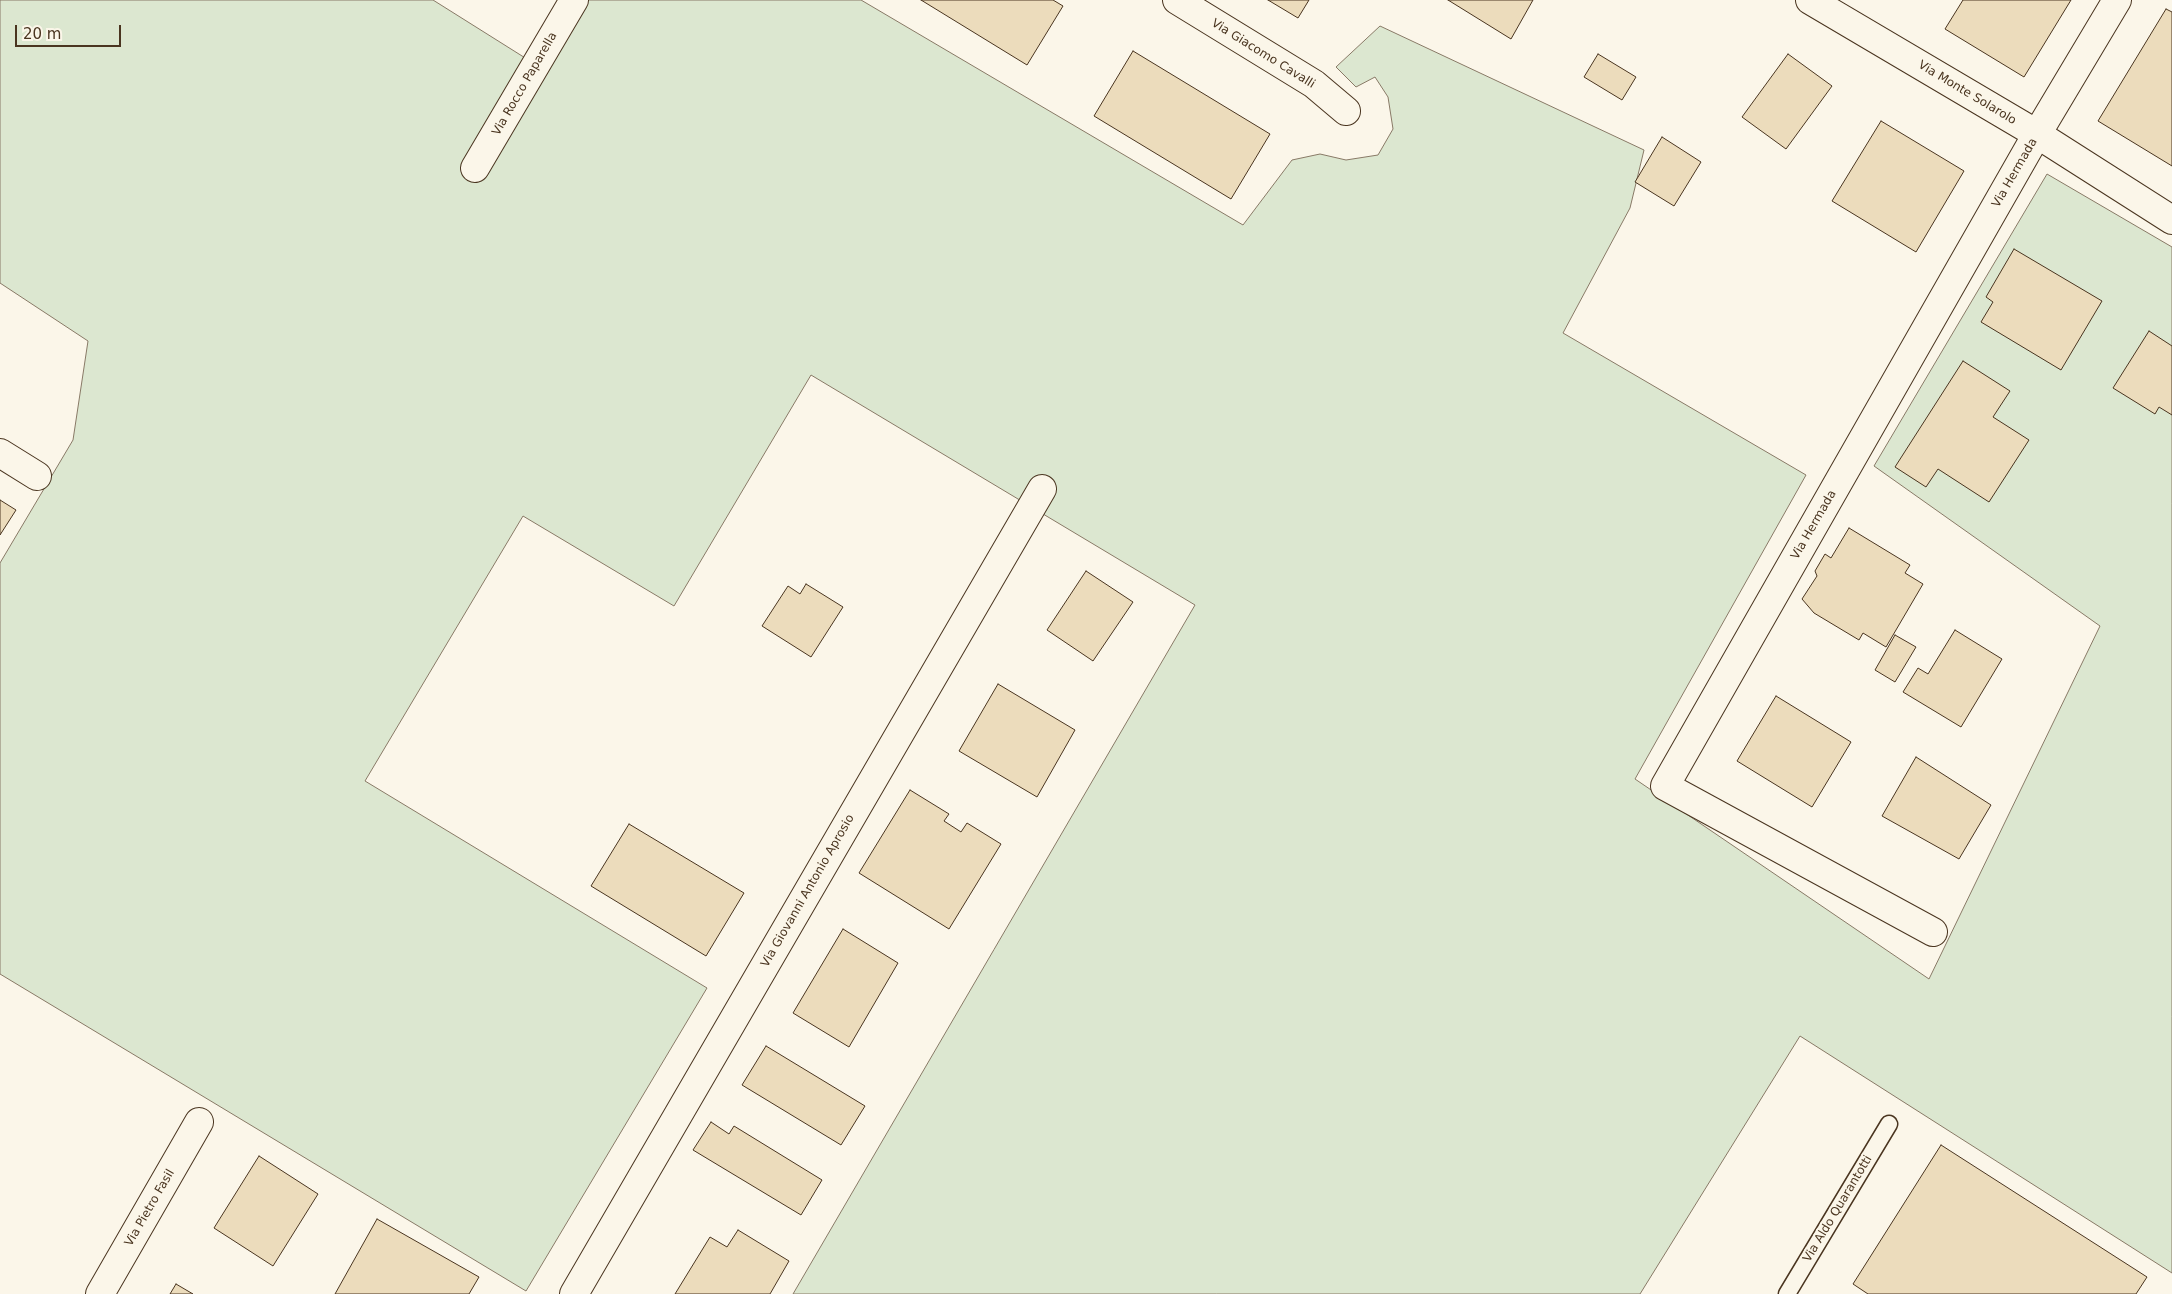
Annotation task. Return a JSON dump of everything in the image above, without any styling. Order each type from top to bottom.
[{"type":"street","name":"Via Rocco Paparella","points":[[476,168],[574,0]]},
{"type":"street","name":"Via Giacomo Cavalli","points":[[1177,0],[1314,84],[1346,111]]},
{"type":"street","name":"Via Monte Solarolo","points":[[1810,0],[2037,134],[2172,220]]},
{"type":"street","name":"Via Hermada","points":[[1933,932],[1665,786],[2037,134],[2117,0]]},
{"type":"street","points":[[0,454],[37,476]]},
{"type":"street","name":"Via Giovanni Antonio Aprosio","points":[[574,1294],[1042,489]]},
{"type":"street","name":"Via Pietro Fasil","points":[[100,1294],[199,1122]]},
{"type":"lane","name":"Via Aldo Quarantotti","points":[[1787,1294],[1889,1124]]},
{"type":"green space","points":[[0,0],[433,0],[538,66],[579,0],[861,0],[1243,225],[1292,160],[1320,154],[1346,160],[1378,155],[1393,129],[1388,97],[1375,77],[1356,87],[1336,67],[1380,26],[1644,150],[1630,208],[1563,333],[1806,475],[1635,779],[1929,979],[2100,626],[1874,466],[2047,174],[2172,247],[2172,1273],[1800,1036],[1640,1294],[793,1294],[1195,605],[811,375],[674,606],[523,516],[365,781],[707,988],[526,1291],[0,974],[0,563],[73,440],[88,341],[0,283]]},
{"type":"building","points":[[921,0],[1053,0],[1063,6],[1027,65]]},
{"type":"building","points":[[1268,0],[1309,0],[1298,18]]},
{"type":"building","points":[[1448,0],[1533,0],[1511,39]]},
{"type":"building","points":[[1963,0],[2071,0],[2024,77],[1945,29]]},
{"type":"building","points":[[2166,9],[2172,12],[2172,166],[2098,121]]},
{"type":"building","points":[[1133,51],[1270,134],[1231,199],[1094,116]]},
{"type":"building","points":[[1598,54],[1636,77],[1622,100],[1584,77]]},
{"type":"building","points":[[1788,54],[1832,86],[1786,149],[1742,117]]},
{"type":"building","points":[[1881,121],[1964,171],[1916,252],[1832,201]]},
{"type":"building","points":[[1662,137],[1701,162],[1674,206],[1635,182]]},
{"type":"building","points":[[2014,249],[2102,301],[2061,370],[1981,322],[1993,302],[1986,297]]},
{"type":"building","points":[[2149,331],[2172,346],[2172,415],[2159,407],[2155,414],[2113,388]]},
{"type":"building","points":[[1963,361],[2010,391],[1993,417],[2029,440],[1989,502],[1938,469],[1926,487],[1895,467]]},
{"type":"building","points":[[0,500],[16,510],[0,535]]},
{"type":"building","points":[[1849,528],[1910,565],[1905,573],[1923,584],[1886,647],[1863,633],[1859,640],[1814,613],[1802,599],[1817,576],[1815,571],[1825,554],[1831,558]]},
{"type":"building","points":[[1086,571],[1133,602],[1093,661],[1047,630]]},
{"type":"building","points":[[806,584],[843,607],[811,657],[762,626],[788,586],[800,594]]},
{"type":"building","points":[[1955,630],[2002,659],[1961,727],[1903,692],[1918,668],[1928,674]]},
{"type":"building","points":[[1895,635],[1916,647],[1895,682],[1875,670]]},
{"type":"building","points":[[998,684],[1075,730],[1037,797],[959,751]]},
{"type":"building","points":[[1776,696],[1851,742],[1812,807],[1737,761]]},
{"type":"building","points":[[1916,757],[1991,805],[1959,859],[1882,816]]},
{"type":"building","points":[[910,790],[949,814],[944,821],[961,832],[967,823],[1001,844],[949,929],[859,873]]},
{"type":"building","points":[[629,824],[744,893],[706,956],[591,886]]},
{"type":"building","points":[[843,929],[898,963],[849,1047],[793,1013]]},
{"type":"building","points":[[766,1046],[865,1106],[841,1145],[742,1085]]},
{"type":"building","points":[[711,1122],[729,1134],[734,1126],[822,1180],[801,1215],[693,1150]]},
{"type":"building","points":[[1941,1145],[2147,1277],[2136,1294],[1868,1294],[1853,1284]]},
{"type":"building","points":[[259,1156],[318,1194],[273,1266],[214,1228]]},
{"type":"building","points":[[377,1219],[479,1277],[469,1294],[335,1294]]},
{"type":"building","points":[[738,1230],[789,1261],[770,1294],[675,1294],[710,1237],[727,1247]]},
{"type":"building","points":[[176,1284],[193,1294],[170,1294]]}]
